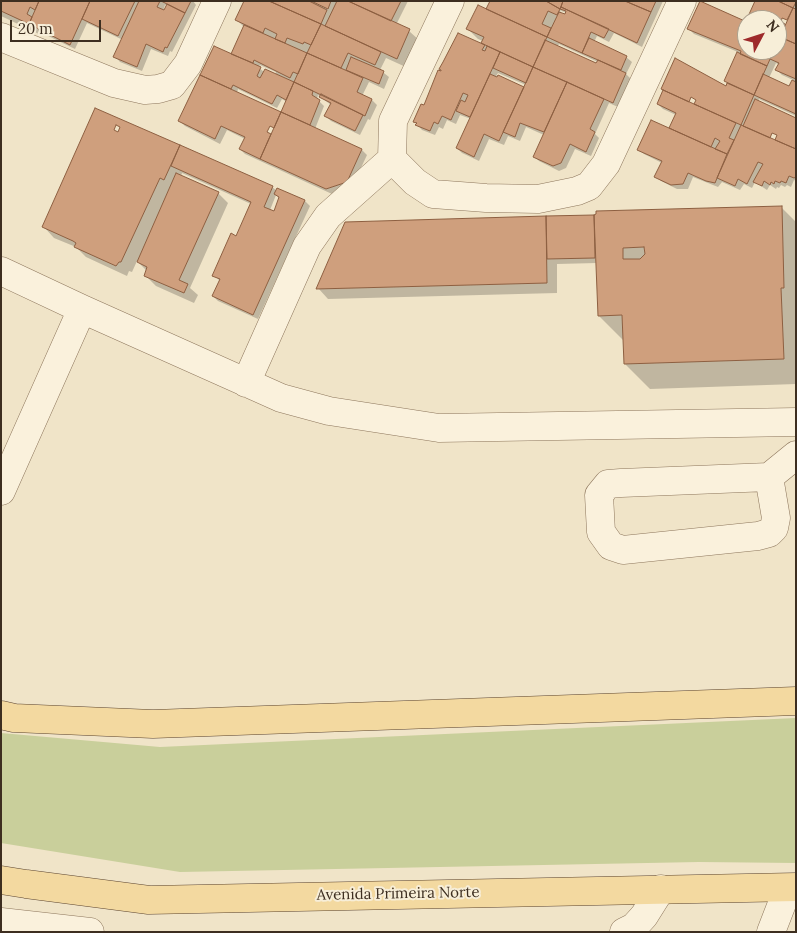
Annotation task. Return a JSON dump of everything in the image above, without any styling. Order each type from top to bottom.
[{"type":"main road","points":[[1,715],[14,718],[153,724],[796,701]]},
{"type":"main road","name":"Avenida Primeira Norte","points":[[1,880],[149,900],[792,888]]},
{"type":"street","points":[[1,37],[114,83],[145,90],[158,89],[172,85],[188,64],[217,1]]},
{"type":"street","points":[[450,1],[393,121],[392,159],[415,182],[433,194],[538,199],[577,191],[589,186],[606,164],[682,1]]},
{"type":"street","points":[[246,382],[307,246],[328,216],[392,159]]},
{"type":"street","points":[[3,275],[282,398],[329,412],[439,428],[796,422]]},
{"type":"street","points":[[1,491],[82,309]]},
{"type":"street","points":[[769,477],[776,518],[774,528],[769,533],[758,536],[623,550],[611,546],[601,532],[599,495],[608,484],[769,477],[796,455]]},
{"type":"street","points":[[771,932],[792,888]]},
{"type":"street","points":[[624,932],[634,927],[644,916],[661,889]]},
{"type":"street","points":[[1,922],[47,929],[90,932]]},
{"type":"green space","points":[[796,718],[796,863],[699,862],[180,872],[1,843],[1,733],[160,747]]},
{"type":"building","points":[[1,1],[39,1],[35,10],[30,7],[27,14],[32,17],[29,24],[1,11]]},
{"type":"building","points":[[39,1],[90,1],[70,45],[29,24]]},
{"type":"building","points":[[90,1],[135,1],[118,36],[82,19]]},
{"type":"building","points":[[139,1],[160,1],[157,7],[164,10],[167,4],[185,13],[167,48],[165,47],[163,52],[146,44],[137,67],[113,57]]},
{"type":"building","points":[[161,1],[191,1],[185,13]]},
{"type":"building","points":[[244,1],[269,1],[321,24],[311,45],[287,38],[285,43],[275,39],[277,34],[265,28],[263,33],[235,20]]},
{"type":"building","points":[[269,1],[309,1],[327,10],[321,24]]},
{"type":"building","points":[[311,1],[331,1],[328,9]]},
{"type":"building","points":[[337,1],[348,1],[410,29],[397,59],[325,26]]},
{"type":"building","points":[[348,1],[401,1],[391,21]]},
{"type":"building","points":[[490,1],[546,1],[560,9],[557,15],[548,11],[542,24],[551,28],[547,37],[486,9]]},
{"type":"building","points":[[546,1],[563,1],[560,9]]},
{"type":"building","points":[[563,1],[625,1],[651,12],[637,43],[561,7]]},
{"type":"building","points":[[625,1],[656,1],[651,12]]},
{"type":"building","points":[[700,1],[737,18],[737,49],[687,29]]},
{"type":"building","points":[[755,1],[778,1],[793,8],[787,20],[787,10],[751,10]]},
{"type":"building","points":[[778,1],[796,1],[796,2],[793,8]]},
{"type":"building","points":[[478,5],[547,37],[533,67],[481,43],[484,37],[466,29]]},
{"type":"building","points":[[561,7],[609,29],[604,38],[591,32],[582,53],[547,37],[559,12],[565,14],[566,11],[560,9]]},
{"type":"building","points":[[793,8],[796,9],[796,44],[787,40],[787,21]]},
{"type":"building","points":[[321,24],[381,52],[375,65],[348,53],[341,68],[307,53]]},
{"type":"building","points":[[244,25],[307,53],[298,74],[293,72],[290,78],[254,60],[253,63],[231,54]]},
{"type":"building","points":[[458,33],[485,45],[482,50],[485,51],[487,46],[500,52],[470,117],[456,111],[461,100],[465,102],[468,95],[463,93],[451,120],[442,116],[438,124],[434,122],[430,131],[415,125],[417,123],[413,122],[421,104],[424,105],[438,70],[441,71],[439,69]]},
{"type":"building","points":[[589,38],[627,56],[621,70],[582,53]]},
{"type":"building","points":[[545,40],[596,63],[598,60],[626,73],[613,103],[533,67]]},
{"type":"building","points":[[787,40],[796,44],[796,79],[775,70],[779,63],[772,60],[787,60]]},
{"type":"building","points":[[214,46],[261,67],[257,76],[260,78],[265,69],[294,82],[286,100],[277,95],[272,104],[233,85],[231,89],[200,75]]},
{"type":"building","points":[[500,52],[533,67],[526,83],[493,68]]},
{"type":"building","points":[[737,52],[737,60],[754,60],[767,66],[754,95],[724,81]]},
{"type":"building","points":[[307,53],[363,78],[357,92],[372,99],[365,116],[294,82]]},
{"type":"building","points":[[351,57],[384,71],[379,84],[346,70]]},
{"type":"building","points":[[675,58],[726,86],[727,83],[754,95],[741,125],[694,104],[696,100],[691,97],[689,102],[661,89]]},
{"type":"building","points":[[754,60],[770,60],[767,66]]},
{"type":"building","points":[[533,67],[567,82],[544,132],[520,123],[515,137],[503,132]]},
{"type":"building","points":[[490,74],[497,77],[498,75],[524,87],[499,141],[484,134],[474,157],[456,148]]},
{"type":"building","points":[[763,74],[789,86],[792,80],[796,82],[796,114],[754,95]]},
{"type":"building","points":[[200,75],[281,112],[274,128],[270,126],[267,132],[271,134],[260,159],[239,149],[245,137],[221,126],[215,139],[178,121]]},
{"type":"building","points":[[294,82],[313,91],[312,95],[320,100],[310,125],[281,112]]},
{"type":"building","points":[[567,82],[604,99],[590,129],[595,132],[586,152],[570,144],[561,163],[553,166],[533,157]]},
{"type":"building","points":[[663,90],[736,123],[729,138],[734,140],[727,154],[715,149],[720,141],[715,138],[711,147],[669,128],[676,113],[657,104]]},
{"type":"building","points":[[321,94],[363,115],[355,131],[324,116],[331,103],[319,97]]},
{"type":"building","points":[[755,99],[796,118],[796,149],[775,140],[777,135],[772,133],[770,138],[743,126]]},
{"type":"building","points":[[95,108],[180,145],[164,180],[160,178],[121,262],[116,266],[74,247],[76,243],[73,241],[42,227]],"holes":[[[116,125],[120,127],[118,132],[114,130]]]},
{"type":"building","points":[[281,112],[362,149],[347,182],[326,189],[260,159]]},
{"type":"building","points":[[651,120],[727,154],[715,183],[688,173],[683,184],[671,185],[654,177],[662,161],[637,150]]},
{"type":"building","points":[[741,125],[796,149],[796,177],[789,176],[786,183],[775,181],[774,184],[771,182],[770,185],[764,181],[762,186],[753,182],[763,164],[758,162],[747,184],[738,179],[735,186],[717,178]]},
{"type":"building","points":[[180,145],[273,186],[264,207],[274,211],[279,197],[274,194],[277,188],[305,200],[253,315],[212,296],[220,279],[212,276],[231,233],[236,236],[251,202],[171,166]]},
{"type":"building","points":[[176,173],[219,192],[179,280],[188,284],[184,293],[144,276],[147,267],[137,262]]},
{"type":"building","points":[[782,206],[784,288],[781,288],[784,359],[624,364],[622,315],[598,316],[594,215],[596,211]],"holes":[[[644,247],[645,254],[640,259],[623,259],[623,248]]]},
{"type":"building","points":[[594,215],[595,258],[547,259],[546,216]]},
{"type":"building","points":[[546,216],[547,283],[316,289],[345,222]]}]
